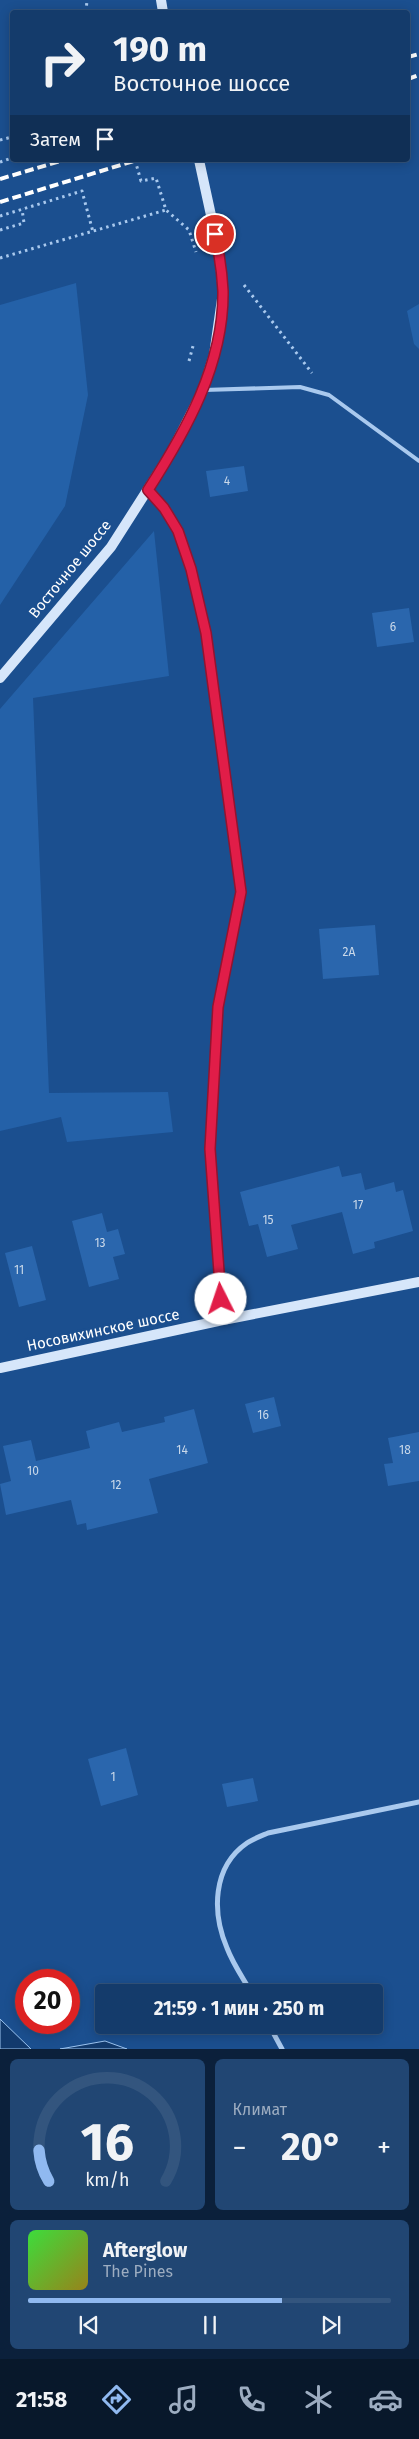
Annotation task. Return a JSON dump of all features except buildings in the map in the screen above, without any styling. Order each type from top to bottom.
[{"type":"main road","name":"Восточное шоссе","points":[[0,678],[111,547],[171,453],[203,390],[214,355],[223,292],[217,243],[199,162]]},
{"type":"main road","name":"Носовихинское шоссе","points":[[0,1368],[223,1320],[419,1282]]},
{"type":"street","points":[[246,1984],[226,1948],[217,1908],[217,1891],[223,1872],[233,1856],[247,1843],[268,1833],[419,1802]]},
{"type":"street","points":[[274,2034],[282,2049]]},
{"type":"lane","points":[[203,390],[300,387],[329,395],[419,461]]},
{"type":"lane","points":[[148,490],[164,508],[178,531],[195,587],[206,633],[241,892],[218,1007],[210,1149],[223,1320]]},
{"type":"path","points":[[136,162],[141,181],[156,178],[166,210],[188,230],[198,256]]},
{"type":"path","points":[[0,216],[82,191],[94,232]]},
{"type":"path","points":[[0,230],[24,222],[22,209]]},
{"type":"path","points":[[0,258],[166,210]]},
{"type":"path","points":[[242,282],[329,395]]},
{"type":"path","points":[[187,366],[195,338]]},
{"type":"shaded area","points":[[76,283],[88,395],[65,506],[0,605],[0,305]]},
{"type":"shaded area","points":[[419,304],[419,349],[414,344],[407,311]]},
{"type":"shaded area","points":[[154,531],[169,676],[33,698],[49,1093],[168,1092],[173,1132],[67,1142],[61,1117],[0,1131],[0,709]]},
{"type":"shaded area","points":[[0,2019],[31,2049],[0,2049]]},
{"type":"shaded area","points":[[105,2041],[127,2049],[60,2049]]},
{"type":"railway","points":[[410,56],[419,54]]},
{"type":"railway","points":[[410,78],[419,75]]},
{"type":"railway","points":[[0,179],[57,162]]},
{"type":"railway","points":[[0,202],[130,162]]},
{"type":"route","points":[[215,234],[223,292],[214,355],[203,390],[187,423],[148,490],[164,508],[178,531],[191,569],[206,633],[241,892],[218,1007],[210,1149],[221,1299]]}]
